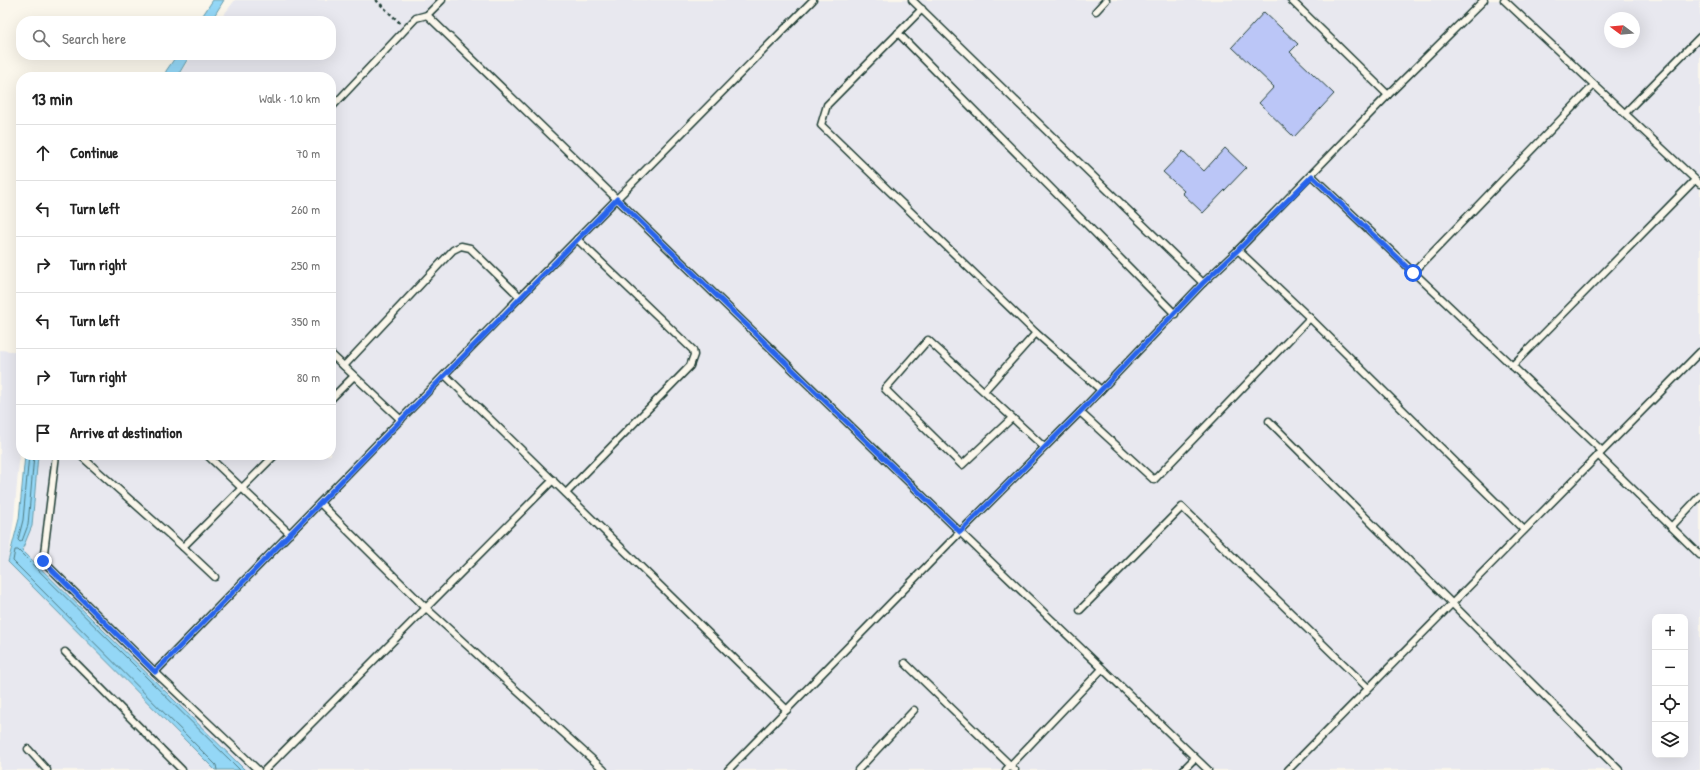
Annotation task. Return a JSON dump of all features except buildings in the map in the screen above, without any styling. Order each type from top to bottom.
[{"type":"lane","points":[[336,103],[405,28],[416,18],[427,15],[442,0]]},
{"type":"lane","points":[[155,672],[520,297],[813,0]]},
{"type":"lane","points":[[912,0],[1203,283]]},
{"type":"lane","points":[[1096,11],[1106,0]]},
{"type":"lane","points":[[1291,0],[1388,95]]},
{"type":"lane","points":[[728,770],[960,532],[1080,412],[1203,283],[1312,176],[1388,95],[1484,0]]},
{"type":"lane","points":[[1504,0],[1698,182],[1512,366]]},
{"type":"lane","points":[[922,9],[827,105],[821,125],[1036,332],[1100,390]]},
{"type":"lane","points":[[427,15],[960,532],[1208,770]]},
{"type":"lane","points":[[898,34],[1175,314]]},
{"type":"lane","points":[[1625,114],[1700,37]]},
{"type":"lane","points":[[1413,273],[1594,85]]},
{"type":"lane","points":[[1312,176],[1512,366],[1700,555]]},
{"type":"lane","points":[[566,493],[690,366],[694,355],[693,350],[578,239]]},
{"type":"lane","points":[[344,366],[453,250],[461,246],[470,248],[520,297]]},
{"type":"lane","points":[[1238,250],[1310,318],[1524,530]]},
{"type":"lane","points":[[1080,412],[1154,480],[1310,318]]},
{"type":"lane","points":[[984,391],[1036,332]]},
{"type":"lane","points":[[1012,418],[962,465],[885,389],[928,340],[1044,447]]},
{"type":"lane","points":[[1288,770],[1700,352]]},
{"type":"lane","points":[[336,359],[401,420]]},
{"type":"lane","points":[[445,375],[787,710]]},
{"type":"lane","points":[[336,394],[354,376]]},
{"type":"lane","points":[[1269,422],[1619,770]]},
{"type":"lane","points":[[55,460],[43,561],[155,672],[258,770]]},
{"type":"lane","points":[[86,460],[183,546],[215,577]]},
{"type":"lane","points":[[212,460],[290,534]]},
{"type":"lane","points":[[183,546],[270,460]]},
{"type":"lane","points":[[265,770],[553,480]]},
{"type":"lane","points":[[1671,527],[1700,496]]},
{"type":"lane","points":[[320,503],[426,608],[604,770]]},
{"type":"lane","points":[[1080,610],[1182,507],[1368,688]]},
{"type":"lane","points":[[65,652],[182,770]]},
{"type":"lane","points":[[905,663],[1010,769],[1102,669]]},
{"type":"lane","points":[[858,770],[914,710]]},
{"type":"lane","points":[[28,749],[46,770]]},
{"type":"lane","points":[[1183,770],[1195,758]]},
{"type":"path","points":[[376,0],[405,28]]},
{"type":"shaded area","points":[[235,0],[1700,0],[1700,770],[245,770],[22,550],[32,526],[38,460],[336,460],[336,72],[181,72],[189,60],[336,60],[336,16],[223,16]]},
{"type":"shaded area","points":[[0,350],[16,352],[16,460],[19,460],[8,562],[215,770],[0,770]]},
{"type":"water","points":[[213,0],[224,0],[214,16],[202,16]]},
{"type":"water","points":[[174,60],[187,60],[180,72],[166,71]]},
{"type":"water","points":[[25,460],[38,460],[32,526],[22,550],[245,770],[215,770],[8,562],[19,519]]},
{"type":"route","points":[[43,561],[155,672],[617,199],[960,532],[1080,412],[1203,283],[1312,176],[1413,273]]}]
